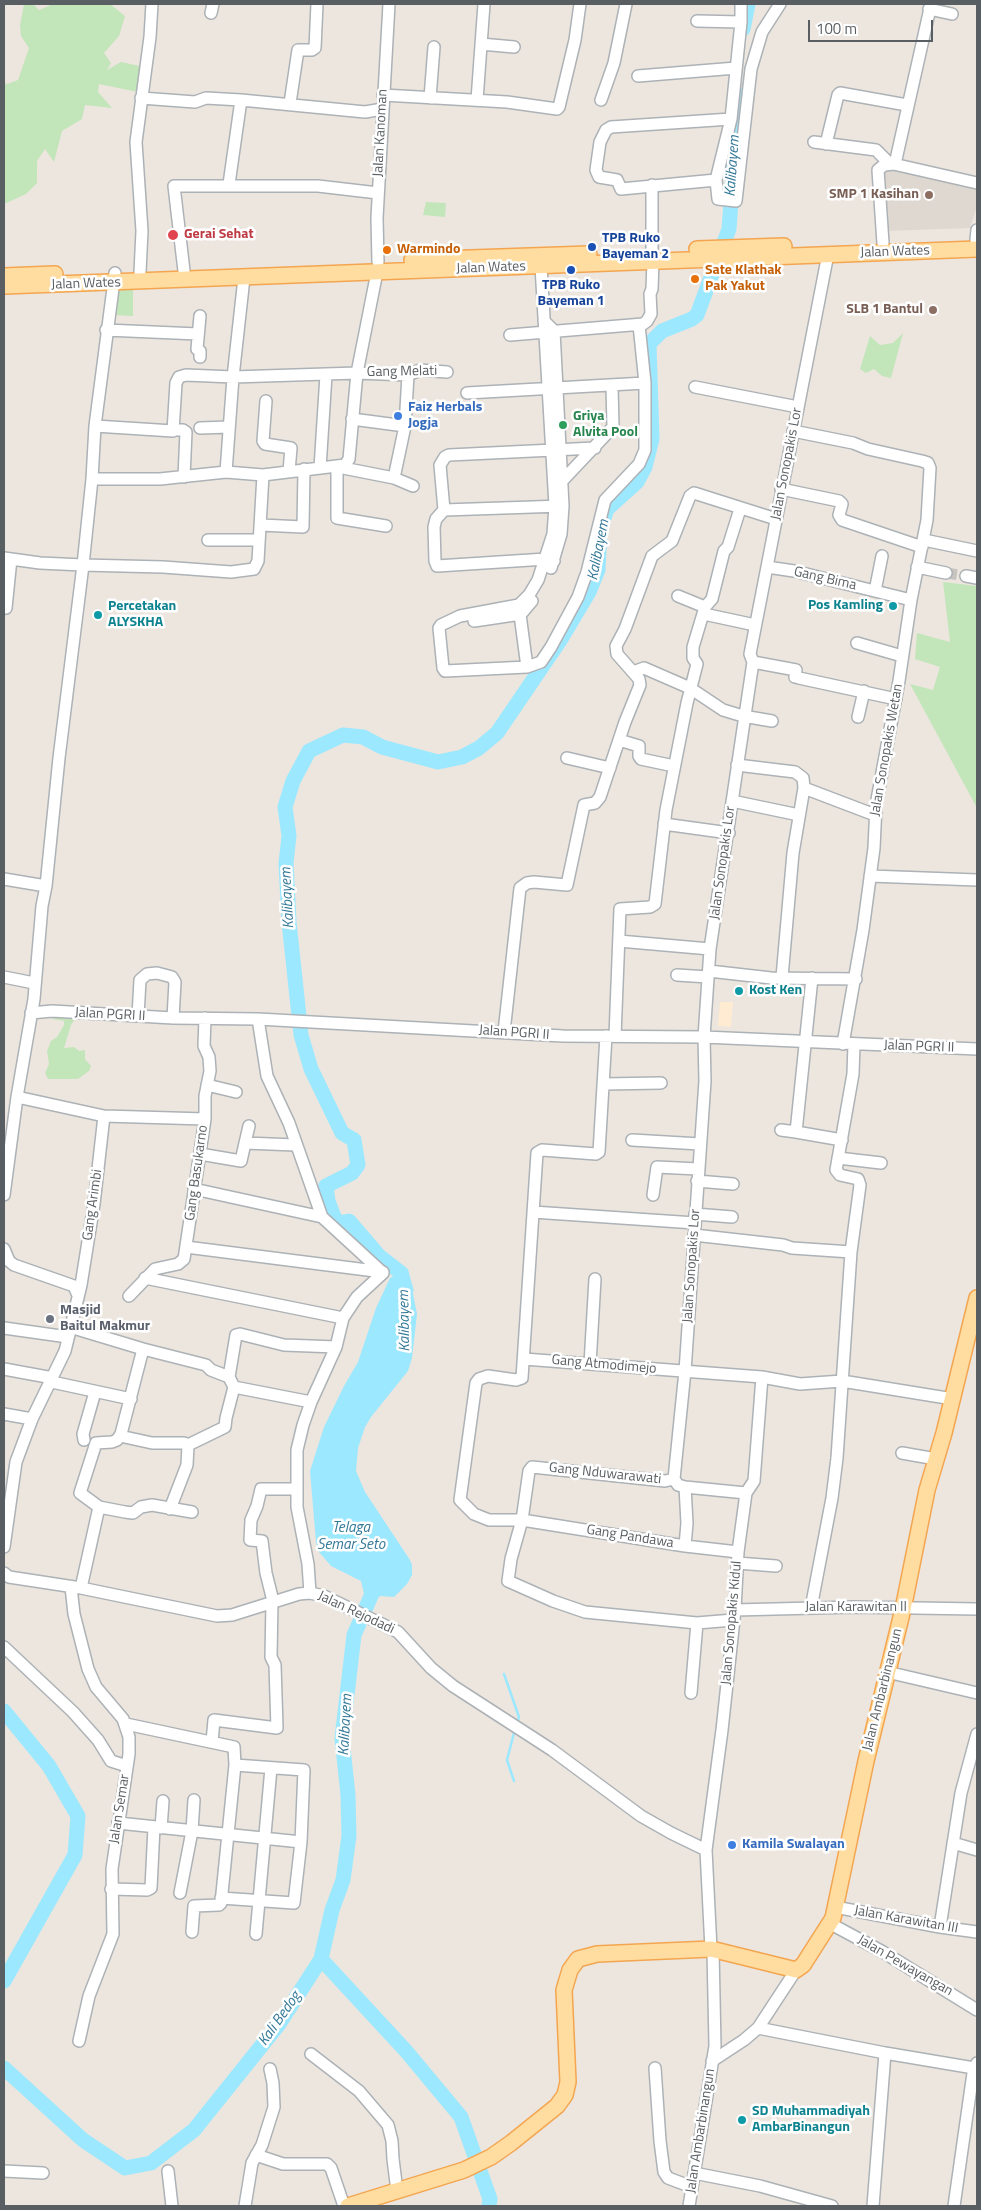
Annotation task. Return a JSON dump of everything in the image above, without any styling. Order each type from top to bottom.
[{"type":"main road","name":"Jalan Wates","points":[[742,253],[883,243],[977,240]]},
{"type":"main road","name":"Jalan Wates","points":[[4,276],[244,278],[377,267],[705,254],[828,254],[977,240]]},
{"type":"main road","name":"Jalan Wates","points":[[4,286],[115,278],[140,272],[540,266],[649,257]]},
{"type":"main road","name":"Jalan Ambarbinangun","points":[[796,1970],[803,1965],[831,1924],[866,1761],[903,1609],[927,1490],[953,1399],[977,1298]]},
{"type":"main road","points":[[346,2206],[464,2170],[491,2156],[544,2118],[557,2106],[565,2095],[568,2082],[564,1990],[570,1970],[578,1959],[597,1954],[712,1949],[796,1970]]},
{"type":"street","points":[[140,272],[142,231],[136,142],[150,37],[152,4]]},
{"type":"street","points":[[290,103],[298,50],[312,50],[315,48],[316,4]]},
{"type":"street","name":"Jalan Kanoman","points":[[337,467],[345,465],[349,459],[357,373],[377,267],[378,192],[389,4]]},
{"type":"street","points":[[477,100],[484,4]]},
{"type":"street","points":[[383,95],[507,102],[555,110],[558,108],[575,40],[580,4]]},
{"type":"street","points":[[601,100],[614,62],[626,4]]},
{"type":"street","points":[[741,4],[741,22],[731,119],[716,180],[717,198],[731,201],[736,201],[754,60],[762,32],[780,4]]},
{"type":"street","points":[[895,164],[930,6],[952,14]]},
{"type":"street","points":[[697,21],[741,22]]},
{"type":"street","points":[[481,44],[514,47]]},
{"type":"street","points":[[430,98],[434,47]]},
{"type":"street","points":[[638,76],[736,68]]},
{"type":"street","points":[[907,105],[840,93],[820,143],[876,150],[889,163],[977,183]]},
{"type":"street","points":[[141,98],[195,102],[206,98],[290,103],[365,112],[383,110]]},
{"type":"street","points":[[229,184],[241,100]]},
{"type":"street","points":[[716,180],[621,188],[617,180],[605,180],[599,177],[596,162],[600,142],[606,130],[627,125],[731,119]]},
{"type":"street","points":[[883,243],[878,170],[884,165],[895,164]]},
{"type":"street","points":[[184,271],[174,186],[229,184],[318,186],[378,192]]},
{"type":"street","points":[[510,334],[548,328],[639,325],[647,322],[651,314],[650,294],[652,289],[649,257],[649,186]]},
{"type":"street","name":"Jalan Sonopakis Lor","points":[[674,1479],[685,1371],[705,1081],[704,1037],[710,949],[729,833],[737,764],[753,662],[750,654],[828,254]]},
{"type":"street","points":[[540,266],[554,388],[559,506]]},
{"type":"street","points":[[4,1195],[17,1097],[34,1000],[34,983],[83,566],[92,479],[95,426],[106,330],[115,278]]},
{"type":"street","points":[[226,472],[233,377],[244,278]]},
{"type":"street","points":[[200,316],[197,349],[200,352],[200,358]]},
{"type":"street","points":[[520,610],[460,616],[452,622],[441,625],[439,628],[443,668],[445,671],[527,667],[540,662],[551,647],[578,597],[587,572],[605,500],[639,464],[642,457],[646,437],[645,383],[639,325]]},
{"type":"street","points":[[106,330],[198,334]]},
{"type":"street","name":"Gang Melati","points":[[173,430],[176,384],[179,377],[186,375],[233,377],[357,373],[408,375],[420,370],[447,372]]},
{"type":"street","points":[[320,468],[326,375]]},
{"type":"street","points":[[394,478],[405,426],[408,375]]},
{"type":"street","points":[[467,393],[645,383]]},
{"type":"street","points":[[563,480],[613,427],[612,386]]},
{"type":"street","points":[[695,386],[798,407]]},
{"type":"street","points":[[266,401],[263,441],[265,444],[291,448],[289,471]]},
{"type":"street","points":[[352,419],[405,426]]},
{"type":"street","points":[[95,426],[183,430],[186,432],[184,477]]},
{"type":"street","points":[[200,428],[229,427]]},
{"type":"street","name":"Jalan Sonopakis Wetan","points":[[793,431],[853,443],[868,449],[922,461],[928,464],[930,468],[923,544],[911,600],[896,699],[875,815],[870,876],[848,1044],[853,1074],[838,1158]]},
{"type":"street","points":[[444,510],[439,473],[440,465],[445,457],[454,454],[595,448]]},
{"type":"street","points":[[527,667],[520,610],[550,560],[563,480],[556,450]]},
{"type":"street","points":[[92,479],[160,479],[226,472],[263,475],[304,469],[337,467],[394,478],[413,486]]},
{"type":"street","points":[[337,467],[337,518],[386,526]]},
{"type":"street","points":[[260,525],[303,527],[304,469]]},
{"type":"street","points":[[6,608],[8,558],[40,563],[83,566],[163,567],[231,572],[251,570],[257,565],[263,475]]},
{"type":"street","points":[[781,489],[839,501],[842,504],[839,515],[842,520],[923,544],[977,551]]},
{"type":"street","points":[[504,1032],[520,888],[527,883],[534,882],[567,885],[584,805],[595,803],[599,799],[640,685],[640,681],[616,654],[616,646],[625,629],[652,556],[672,541],[690,496],[697,493],[740,509],[776,518]]},
{"type":"street","points":[[550,560],[437,566],[435,561],[434,526],[436,519],[444,510],[559,506]]},
{"type":"street","points":[[524,1359],[538,1151],[596,1154],[599,1152],[619,941],[620,909],[650,907],[654,904],[664,824],[674,766],[690,688],[697,664],[693,658],[692,647],[704,610],[712,599],[724,552],[729,546],[740,509]]},
{"type":"street","points":[[208,540],[259,540]]},
{"type":"street","points":[[875,591],[882,556]]},
{"type":"street","name":"Gang Bima","points":[[767,567],[794,571],[911,600]]},
{"type":"street","points":[[917,567],[946,573]]},
{"type":"street","points":[[678,596],[704,610],[755,625]]},
{"type":"street","points":[[858,643],[902,656]]},
{"type":"street","points":[[753,662],[796,670],[795,677],[896,699]]},
{"type":"street","points":[[633,672],[644,668],[690,688],[723,710],[772,721]]},
{"type":"street","points":[[858,717],[864,691]]},
{"type":"street","points":[[619,740],[639,746],[639,756],[641,759],[674,766]]},
{"type":"street","points":[[567,758],[610,768]]},
{"type":"street","points":[[737,764],[795,772],[803,783],[875,815]]},
{"type":"street","points":[[782,977],[793,853],[803,783]]},
{"type":"street","points":[[732,801],[799,815]]},
{"type":"street","points":[[664,824],[729,833]]},
{"type":"street","points":[[870,876],[977,880]]},
{"type":"street","points":[[4,879],[46,886]]},
{"type":"street","points":[[619,941],[710,949]]},
{"type":"street","points":[[138,1016],[140,980],[147,974],[157,973],[172,977],[175,982],[173,1018]]},
{"type":"street","points":[[677,975],[708,974],[771,978],[856,979]]},
{"type":"street","points":[[4,977],[34,983]]},
{"type":"street","points":[[796,1132],[812,978]]},
{"type":"street","name":"Jalan PGRI II","points":[[34,1000],[52,1011]]},
{"type":"street","name":"Jalan PGRI II","points":[[31,1013],[52,1011],[173,1018],[258,1019],[504,1032],[704,1037],[977,1049]]},
{"type":"street","name":"Gang Basukarno","points":[[129,1296],[155,1269],[183,1262],[205,1119],[207,1085],[210,1071],[204,1046],[204,1018]]},
{"type":"street","points":[[258,1019],[267,1076],[289,1123],[295,1145],[322,1217],[383,1272]]},
{"type":"street","points":[[604,1084],[661,1082]]},
{"type":"street","points":[[207,1085],[236,1092]]},
{"type":"street","points":[[17,1097],[104,1116],[205,1119]]},
{"type":"street","name":"Gang Arimbi","points":[[77,1293],[81,1286],[94,1204],[104,1116]]},
{"type":"street","points":[[200,1154],[241,1161],[249,1126]]},
{"type":"street","points":[[781,1130],[842,1140]]},
{"type":"street","points":[[632,1140],[700,1144]]},
{"type":"street","points":[[245,1143],[295,1145]]},
{"type":"street","points":[[811,1608],[832,1498],[851,1252],[860,1181],[857,1178],[838,1174],[836,1170],[838,1158],[881,1163]]},
{"type":"street","points":[[654,1195],[657,1167],[698,1168]]},
{"type":"street","points":[[697,1181],[733,1184]]},
{"type":"street","points":[[194,1189],[322,1217]]},
{"type":"street","points":[[533,1212],[695,1218],[732,1217]]},
{"type":"street","points":[[694,1235],[783,1245],[792,1248],[851,1252]]},
{"type":"street","points":[[186,1247],[383,1272]]},
{"type":"street","points":[[4,1249],[9,1261],[14,1265],[74,1286],[77,1293],[65,1352],[32,1419],[16,1462],[6,1503],[4,1546]]},
{"type":"street","points":[[310,1593],[308,1564],[299,1519],[296,1489],[297,1450],[302,1425],[336,1347],[343,1318],[357,1297],[383,1272]]},
{"type":"street","points":[[145,1278],[343,1318]]},
{"type":"street","points":[[590,1364],[595,1279]]},
{"type":"street","points":[[4,1328],[69,1332],[143,1349],[206,1365],[232,1382],[311,1402]]},
{"type":"street","points":[[120,1436],[152,1443],[184,1443],[188,1445],[225,1427],[232,1382],[236,1335],[240,1334],[284,1345],[336,1347]]},
{"type":"street","points":[[143,1349],[120,1436],[112,1442],[96,1444],[80,1493],[99,1507],[133,1512],[146,1505],[192,1512]]},
{"type":"street","name":"Gang Atmodimejo","points":[[524,1359],[685,1371]]},
{"type":"street","name":"Gang Pandawa","points":[[524,1359],[522,1378],[519,1380],[488,1376],[476,1383],[460,1500],[471,1511],[484,1518],[505,1521],[522,1520],[685,1546],[776,1566]]},
{"type":"street","points":[[4,1369],[131,1399]]},
{"type":"street","points":[[685,1371],[762,1377],[805,1385],[842,1381],[953,1399]]},
{"type":"street","name":"Jalan Sonopakis Kidul","points":[[712,2061],[716,2033],[706,1850],[722,1730],[734,1615],[737,1557],[746,1494],[754,1482],[762,1377]]},
{"type":"street","points":[[84,1440],[83,1434],[95,1392]]},
{"type":"street","points":[[4,1414],[32,1419]]},
{"type":"street","points":[[170,1509],[187,1465],[188,1445]]},
{"type":"street","points":[[902,1453],[936,1459]]},
{"type":"street","points":[[4,1460],[16,1462]]},
{"type":"street","name":"Jalan Karawitan II","points":[[536,1467],[530,1469],[522,1520],[508,1576],[511,1582],[585,1612],[697,1623],[734,1615],[811,1608],[977,1609]]},
{"type":"street","name":"Gang Nduwarawati","points":[[536,1467],[665,1481],[674,1479]]},
{"type":"street","points":[[674,1479],[678,1485],[686,1487],[746,1494]]},
{"type":"street","points":[[685,1546],[687,1523],[686,1487]]},
{"type":"street","points":[[212,1742],[214,1720],[277,1728],[275,1665],[271,1657],[273,1602],[266,1573],[262,1541],[250,1540],[250,1520],[257,1506],[261,1489],[296,1489]]},
{"type":"street","points":[[99,1507],[76,1588],[74,1614],[88,1669],[96,1687],[126,1724],[234,1747],[236,1765],[221,1898],[219,1905],[198,1905],[193,1907],[192,1932]]},
{"type":"street","name":"Jalan Rejodadi","points":[[4,1573],[9,1577],[76,1588],[217,1616],[232,1615],[310,1593],[324,1596],[398,1632],[441,1678],[552,1750],[641,1816],[671,1834],[706,1850]]},
{"type":"street","points":[[691,1693],[697,1623]]},
{"type":"street","points":[[4,1647],[73,1712],[98,1740],[111,1762],[127,1766]]},
{"type":"street","points":[[887,1672],[977,1693]]},
{"type":"street","name":"Jalan Semar","points":[[78,2041],[89,1996],[112,1940],[111,1889],[118,1823],[127,1766],[129,1736],[126,1724]]},
{"type":"street","points":[[940,1927],[961,1792],[975,1751],[977,1734]]},
{"type":"street","points":[[221,1898],[290,1904],[295,1902],[301,1842],[304,1770],[236,1765]]},
{"type":"street","points":[[256,1934],[271,1768]]},
{"type":"street","points":[[180,1893],[192,1831],[194,1800]]},
{"type":"street","points":[[111,1889],[147,1890],[151,1888],[157,1827],[163,1801]]},
{"type":"street","points":[[118,1823],[301,1842]]},
{"type":"street","points":[[953,1843],[977,1850]]},
{"type":"street","name":"Jalan Karawitan III","points":[[835,1907],[977,1932]]},
{"type":"street","name":"Jalan Pewayangan","points":[[831,1924],[883,1952],[977,2010]]},
{"type":"street","name":"Jalan Ambarbinangun","points":[[689,2206],[712,2061],[744,2040],[758,2028],[796,1970]]},
{"type":"street","points":[[758,2028],[885,2053],[976,2065],[954,2206]]},
{"type":"street","points":[[873,2206],[885,2053]]},
{"type":"street","points":[[311,2054],[359,2091],[388,2124],[392,2135],[398,2191]]},
{"type":"street","points":[[656,2068],[660,2141],[664,2172],[668,2178],[692,2187]]},
{"type":"street","points":[[245,2206],[251,2167],[262,2145],[274,2107],[273,2083],[270,2069]]},
{"type":"street","points":[[256,2155],[283,2164],[327,2164],[331,2168],[346,2206]]},
{"type":"street","points":[[4,2171],[43,2173]]},
{"type":"street","points":[[168,2171],[172,2206]]},
{"type":"street","points":[[694,2173],[760,2186],[832,2206]]},
{"type":"shaded area","name":"SMP 1 Kasihan","points":[[889,166],[977,185],[977,206],[970,228],[885,231],[879,172]]},
{"type":"shaded area","points":[[720,1002],[733,1002],[731,1027],[718,1026]]},
{"type":"green space","points":[[24,4],[33,4],[39,10],[49,6],[49,4],[110,4],[125,16],[119,36],[104,53],[111,63],[107,70],[121,62],[140,66],[138,92],[99,84],[98,92],[112,108],[85,105],[82,119],[62,131],[54,162],[45,149],[37,161],[37,183],[26,194],[4,204],[4,83],[7,84],[18,80],[29,48],[21,36],[20,25]]},
{"type":"green space","points":[[426,202],[446,203],[445,217],[423,215]]},
{"type":"green space","points":[[133,285],[133,316],[112,315],[117,286]]},
{"type":"green space","points":[[903,333],[891,378],[882,376],[874,369],[866,373],[860,369],[870,336],[880,345],[893,343]]},
{"type":"green space","points":[[943,582],[977,586],[977,808],[910,684],[933,690],[940,667],[915,659],[917,633],[950,642]]},
{"type":"green space","points":[[48,1005],[70,1009],[78,1015],[71,1025],[64,1048],[74,1047],[79,1051],[85,1050],[85,1059],[91,1066],[89,1071],[78,1079],[48,1079],[45,1073],[49,1064],[47,1051],[51,1041],[57,1037],[64,1025],[64,1021],[53,1019],[50,1016]]},
{"type":"water","name":"Telaga Semar Seto","points":[[408,1269],[417,1314],[412,1358],[408,1371],[365,1427],[358,1448],[356,1471],[365,1492],[410,1560],[412,1575],[407,1584],[394,1597],[381,1596],[373,1599],[364,1594],[361,1581],[331,1566],[319,1552],[316,1542],[310,1471],[324,1427],[358,1362],[376,1308],[390,1278]]},
{"type":"waterway","name":"Kalibayem","points":[[743,29],[748,4]]},
{"type":"waterway","name":"Kalibayem","points":[[406,1290],[401,1273],[379,1256],[349,1221],[339,1223],[334,1217],[328,1201],[326,1186],[352,1173],[358,1165],[354,1140],[342,1133],[311,1069],[301,1035],[289,922],[286,863],[289,836],[285,807],[293,781],[309,751],[343,735],[363,737],[382,747],[438,762],[462,757],[479,748],[497,733],[561,639],[589,592],[598,570],[600,530],[607,509],[637,482],[645,467],[652,439],[649,344],[662,331],[692,319],[697,315],[729,229],[739,95]]},
{"type":"waterway","name":"Kalibayem","points":[[321,1959],[332,1910],[343,1880],[349,1836],[348,1795],[342,1738],[354,1635],[378,1580]]},
{"type":"waterway","points":[[504,1674],[519,1717],[517,1724]]},
{"type":"waterway","name":"Kali Bedog","points":[[4,1711],[49,1766],[78,1816],[75,1855],[4,1981]]},
{"type":"waterway","points":[[514,1781],[507,1760],[515,1729]]},
{"type":"waterway","name":"Kali Bedog","points":[[4,2068],[83,2140],[125,2168],[151,2163],[194,2130],[279,2024],[321,1959],[406,2051],[461,2117],[490,2199],[489,2206]]},
{"type":"tunnel","points":[[946,573],[966,576]]},
{"type":"place","name":"SMP 1 Kasihan","points":[[929,195]]},
{"type":"place","name":"Gerai Sehat","points":[[173,235]]},
{"type":"place","name":"TPB Ruko Bayeman 2","points":[[592,247]]},
{"type":"place","name":"Warmindo","points":[[387,250]]},
{"type":"place","name":"TPB Ruko Bayeman 1","points":[[571,270]]},
{"type":"place","name":"Sate Klathak Pak Yakut","points":[[695,279]]},
{"type":"place","name":"SLB 1 Bantul","points":[[933,310]]},
{"type":"place","name":"Faiz Herbals Jogja","points":[[398,416]]},
{"type":"place","name":"Griya Alvita Pool","points":[[563,425]]},
{"type":"place","name":"Pos Kamling","points":[[893,606]]},
{"type":"place","name":"Percetakan ALYSKHA","points":[[98,615]]},
{"type":"place","name":"Kost Ken","points":[[739,991]]},
{"type":"place","name":"Masjid Baitul Makmur","points":[[50,1319]]},
{"type":"place","name":"Kamila Swalayan","points":[[732,1845]]},
{"type":"place","name":"SD Muhammadiyah AmbarBinangun","points":[[742,2120]]}]
